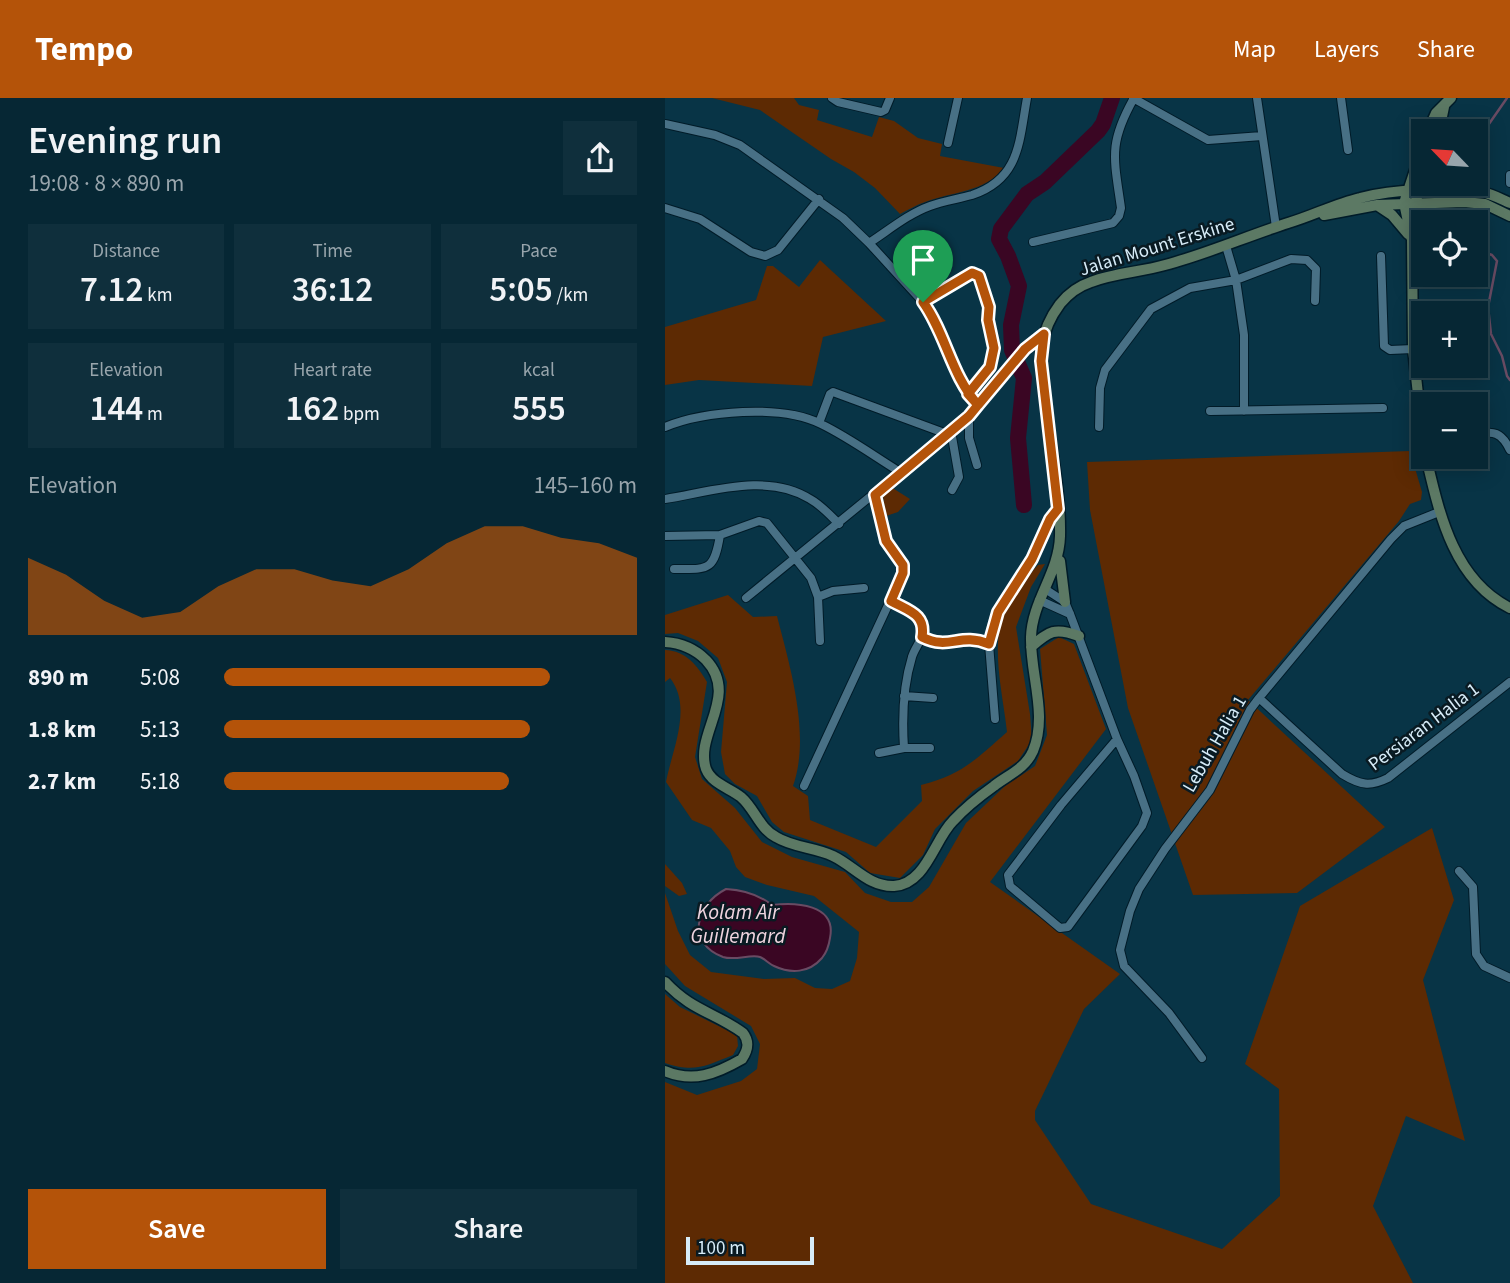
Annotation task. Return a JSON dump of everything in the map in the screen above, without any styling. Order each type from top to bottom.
[{"type":"main road","points":[[1433,119],[1447,102]]},
{"type":"main road","points":[[1442,119],[1447,102]]},
{"type":"main road","name":"Jalan Mount Erskine","points":[[1044,334],[1058,306],[1085,284],[1168,265],[1360,198],[1411,190]]},
{"type":"main road","name":"Jalan Mount Erskine","points":[[1301,219],[1377,205],[1491,195],[1510,204]]},
{"type":"main road","points":[[1412,196],[1412,210]]},
{"type":"main road","name":"Jalan Mount Erskine","points":[[1462,196],[1470,197],[1510,216]]},
{"type":"main road","points":[[1377,205],[1392,215],[1411,237]]},
{"type":"main road","points":[[1044,334],[1041,361],[1058,509],[1059,551],[1065,602]]},
{"type":"main road","points":[[1429,469],[1439,512],[1455,551],[1472,577],[1494,599],[1510,608]]},
{"type":"main road","points":[[665,642],[690,648],[708,663],[715,673],[719,684],[718,700],[705,757],[706,767],[716,782],[740,796],[761,826],[775,837],[798,847],[833,856],[872,881],[894,886],[911,881],[926,863],[953,820],[1027,761],[1038,734],[1039,722],[1031,647],[1032,624],[1059,551]]},
{"type":"main road","points":[[1031,647],[1050,632],[1068,632],[1079,636]]},
{"type":"main road","points":[[665,982],[679,997],[697,1009],[743,1033],[748,1046],[742,1059],[700,1077],[691,1079],[665,1071]]},
{"type":"street","points":[[832,99],[880,112],[885,110],[890,98]]},
{"type":"street","points":[[949,143],[958,98]]},
{"type":"street","points":[[870,243],[917,211],[970,195],[999,182],[1014,158],[1027,98]]},
{"type":"street","points":[[1033,242],[1113,223],[1119,216],[1121,208],[1114,148],[1121,121],[1133,98],[1208,139],[1262,136]]},
{"type":"street","points":[[1257,98],[1276,227]]},
{"type":"street","points":[[1341,98],[1348,150]]},
{"type":"street","points":[[665,124],[715,135],[740,145],[819,200],[870,243],[923,302],[935,320],[960,380],[978,405]]},
{"type":"street","points":[[1510,175],[1510,183]]},
{"type":"street","points":[[665,208],[699,219],[751,252],[765,256],[778,250],[819,200]]},
{"type":"street","points":[[1226,246],[1236,280],[1244,335],[1244,411]]},
{"type":"street","points":[[1381,256],[1384,346],[1390,349],[1411,349]]},
{"type":"street","points":[[1099,427],[1100,388],[1105,370],[1151,309],[1190,288],[1236,280],[1291,259],[1307,260],[1316,268],[1315,301]]},
{"type":"street","points":[[923,302],[972,273],[979,276],[989,307],[988,320],[994,348],[990,367],[968,394]]},
{"type":"street","points":[[746,598],[969,416],[1012,363],[1044,334]]},
{"type":"street","points":[[819,423],[833,392],[949,433]]},
{"type":"street","points":[[1210,411],[1383,408]]},
{"type":"street","points":[[665,426],[705,415],[790,415],[819,423],[900,472]]},
{"type":"street","points":[[969,416],[969,438],[977,466]]},
{"type":"street","points":[[1488,432],[1495,432],[1503,437],[1510,450]]},
{"type":"street","points":[[949,433],[958,477],[952,490]]},
{"type":"street","points":[[665,499],[755,485],[772,485],[810,498],[839,524]]},
{"type":"street","points":[[804,786],[903,573],[903,565],[886,541],[875,495]]},
{"type":"street","points":[[995,719],[989,644],[998,612],[1032,559],[1050,519],[1058,509]]},
{"type":"street","name":"Lebuh Halia 1","points":[[1202,1058],[1169,1013],[1124,966],[1120,950],[1139,889],[1165,849],[1210,790],[1250,710],[1259,698],[1391,539],[1404,526],[1439,512]]},
{"type":"street","points":[[665,536],[720,535],[759,521],[767,523],[811,578],[818,597],[820,641]]},
{"type":"street","points":[[674,569],[703,569],[710,565],[715,558],[720,535]]},
{"type":"street","points":[[818,597],[833,591],[864,588]]},
{"type":"street","points":[[1045,589],[1065,602],[1147,813],[1142,825],[1068,928],[1060,928],[1010,886],[1008,875],[1061,805],[1117,738]]},
{"type":"street","points":[[1039,600],[1070,614]]},
{"type":"street","points":[[891,601],[921,618],[924,626],[922,637],[913,653],[904,696],[904,748]]},
{"type":"street","points":[[922,637],[941,645],[965,638],[989,644]]},
{"type":"street","name":"Persiaran Halia 1","points":[[1259,698],[1342,774],[1364,785],[1374,785],[1388,778],[1510,682]]},
{"type":"street","points":[[904,696],[933,698]]},
{"type":"street","points":[[879,753],[904,748],[930,748]]},
{"type":"street","points":[[1459,871],[1473,887],[1476,954],[1489,969],[1510,978]]},
{"type":"shaded area","points":[[712,98],[794,98],[799,105],[819,110],[817,120],[872,137],[879,117],[894,121],[918,138],[942,144],[940,156],[1004,168],[997,176],[978,187],[925,202],[900,214],[875,188],[854,172],[760,110]]},
{"type":"shaded area","points":[[820,260],[886,321],[823,337],[812,386],[699,380],[665,385],[665,327],[756,300],[767,266],[773,266],[799,287]]},
{"type":"shaded area","points":[[1410,451],[1411,469],[1415,469],[1422,492],[1421,500],[1410,504],[1399,521],[1248,700],[1385,827],[1297,893],[1193,895],[1128,708],[1090,510],[1087,462]]},
{"type":"shaded area","points":[[891,487],[910,499],[898,512],[886,516],[883,496]]},
{"type":"shaded area","points":[[1045,564],[1031,587],[1016,627],[1032,740],[1018,761],[973,791],[935,829],[923,855],[900,878],[870,873],[846,852],[784,832],[772,822],[757,796],[735,784],[725,774],[721,752],[727,682],[718,658],[698,641],[678,633],[665,634],[665,615],[728,595],[753,617],[777,616],[797,701],[800,745],[793,786],[808,796],[810,820],[876,847],[922,801],[921,785],[958,771],[1007,732],[998,657],[1003,613],[1014,594],[1038,565]]},
{"type":"shaded area","points":[[1059,637],[1074,644],[1106,729],[990,882],[1120,974],[1084,1009],[1035,1111],[1035,1120],[1091,1204],[1222,1249],[1280,1196],[1279,1089],[1245,1064],[1300,906],[1432,828],[1454,900],[1423,980],[1465,1141],[1406,1116],[1373,1206],[1413,1283],[665,1283],[665,1082],[697,1095],[741,1081],[757,1069],[760,1044],[751,1026],[685,986],[665,964],[665,893],[678,931],[690,955],[711,972],[764,979],[795,978],[815,988],[832,989],[850,981],[857,958],[859,932],[814,896],[745,877],[736,867],[730,851],[711,828],[692,820],[666,782],[679,729],[680,702],[677,689],[670,678],[665,682],[665,650],[685,656],[707,682],[695,757],[702,779],[735,808],[762,842],[792,857],[845,872],[865,893],[891,902],[912,902],[929,887],[966,823],[1005,786],[1035,766],[1047,735],[1040,649]]},
{"type":"shaded area","points":[[665,864],[682,883],[687,894],[679,896],[665,886]]},
{"type":"shaded area","points":[[665,994],[680,1007],[737,1035],[738,1046],[733,1055],[692,1068],[665,1063]]},
{"type":"water","name":"Kolam Air Guillemard","points":[[726,889],[751,893],[772,905],[802,905],[821,912],[830,927],[829,943],[823,956],[811,967],[793,971],[774,966],[760,957],[728,958],[711,951],[703,943],[699,924],[707,904]]},
{"type":"waterway","points":[[1024,505],[1018,438],[1024,378],[1012,350],[1011,325],[1019,286],[999,239],[1001,229],[1027,194],[1045,182],[1098,131],[1112,98]]},
{"type":"waterway","points":[[1488,125],[1507,98]]},
{"type":"waterway","points":[[1469,210],[1470,205]]},
{"type":"waterway","points":[[1488,254],[1497,261],[1488,307],[1491,334],[1510,380]]},
{"type":"route","points":[[923,302],[935,320],[960,380],[968,394],[978,405],[969,416],[875,495],[886,541],[903,565],[903,573],[891,601],[921,618],[924,626],[922,637],[932,642],[941,645],[965,638],[989,644],[998,612],[1032,559],[1050,519],[1058,509],[1041,361],[1044,334],[1025,349],[978,405],[968,394],[990,367],[994,348],[988,320],[989,307],[979,276],[972,273],[923,302]]}]
